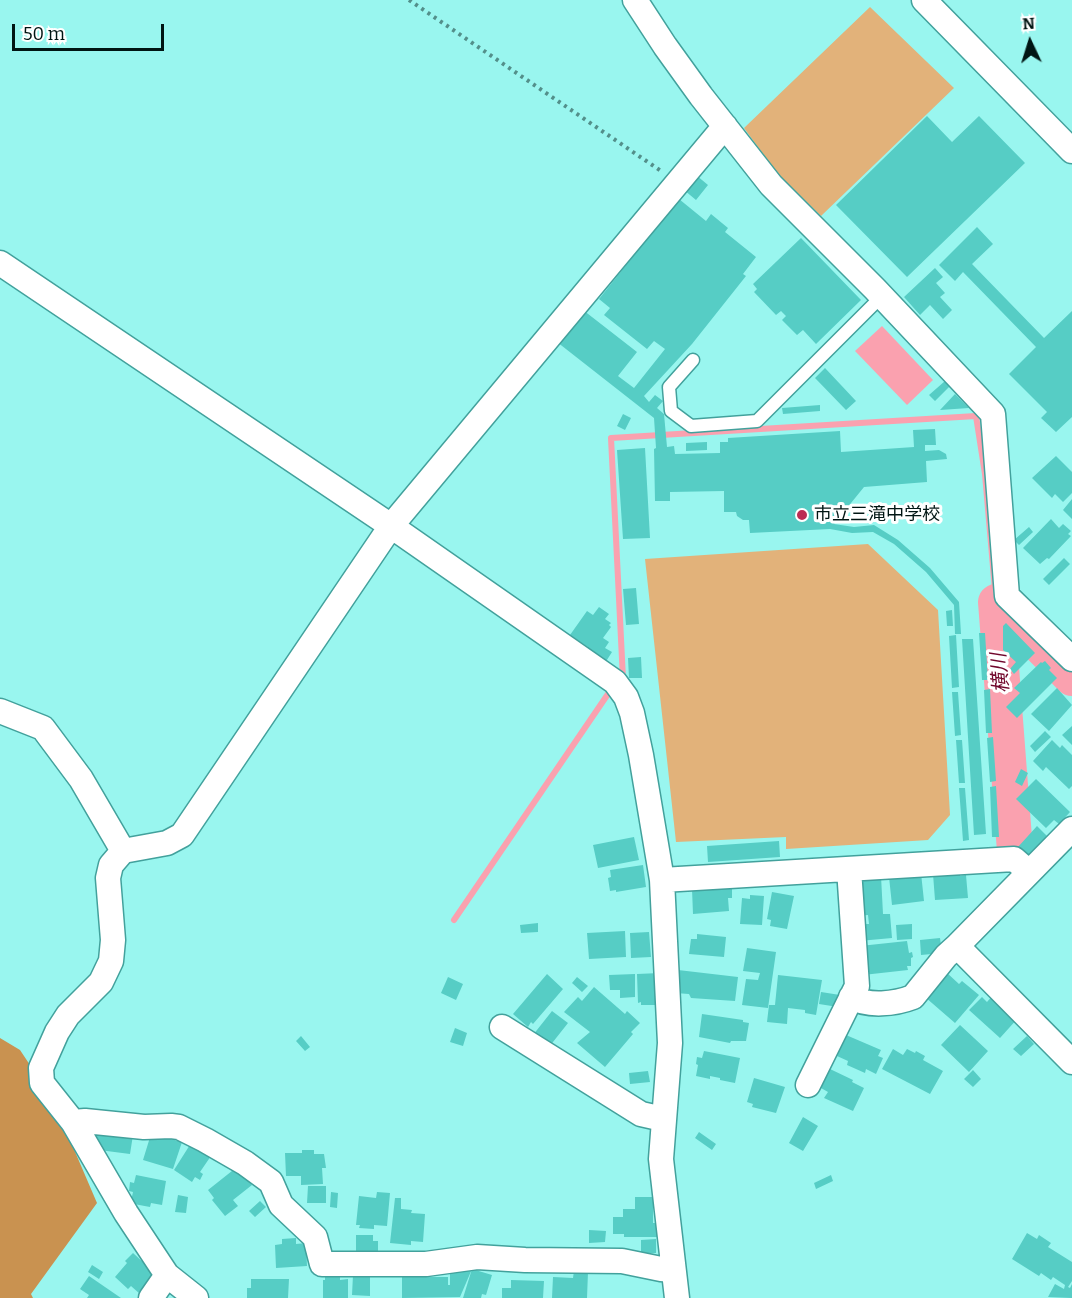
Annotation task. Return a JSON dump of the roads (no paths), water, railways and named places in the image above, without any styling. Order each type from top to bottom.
[{"type":"street","points":[[635,0],[664,46],[771,185],[993,414],[1007,596],[1072,659]]},
{"type":"street","points":[[924,0],[1072,151]]},
{"type":"street","points":[[196,1298],[167,1275],[126,1213],[73,1122],[42,1083],[41,1068],[63,1021],[101,982],[111,961],[113,940],[108,878],[111,865],[123,851],[167,843],[182,834],[391,526],[725,126]]},
{"type":"street","points":[[0,263],[391,526],[615,682],[626,697],[632,713],[641,755],[662,880],[670,1043],[661,1159],[677,1298]]},
{"type":"street","points":[[0,711],[43,729],[76,770],[123,851]]},
{"type":"street","points":[[851,997],[865,1003],[913,998],[946,956],[1072,829]]},
{"type":"street","points":[[662,880],[1014,859],[1029,872]]},
{"type":"street","points":[[808,1085],[856,986],[849,869]]},
{"type":"street","points":[[957,946],[1072,1062]]},
{"type":"street","points":[[502,1027],[641,1114],[663,1119]]},
{"type":"street","points":[[73,1122],[179,1127],[205,1140],[271,1182],[281,1205],[315,1237],[322,1264],[426,1264],[477,1257],[622,1261],[673,1270]]},
{"type":"street","points":[[151,1298],[167,1275]]},
{"type":"lane","points":[[693,360],[669,387],[671,411],[691,426],[757,421],[881,297]]},
{"type":"waterway","points":[[623,679],[611,438],[976,416],[985,474],[996,602]]},
{"type":"waterway","name":"横川","points":[[1015,851],[996,602],[1072,678]]},
{"type":"waterway","points":[[454,920],[610,691]]},
{"type":"place","name":"市立三滝中学校","points":[[802,515]]}]
